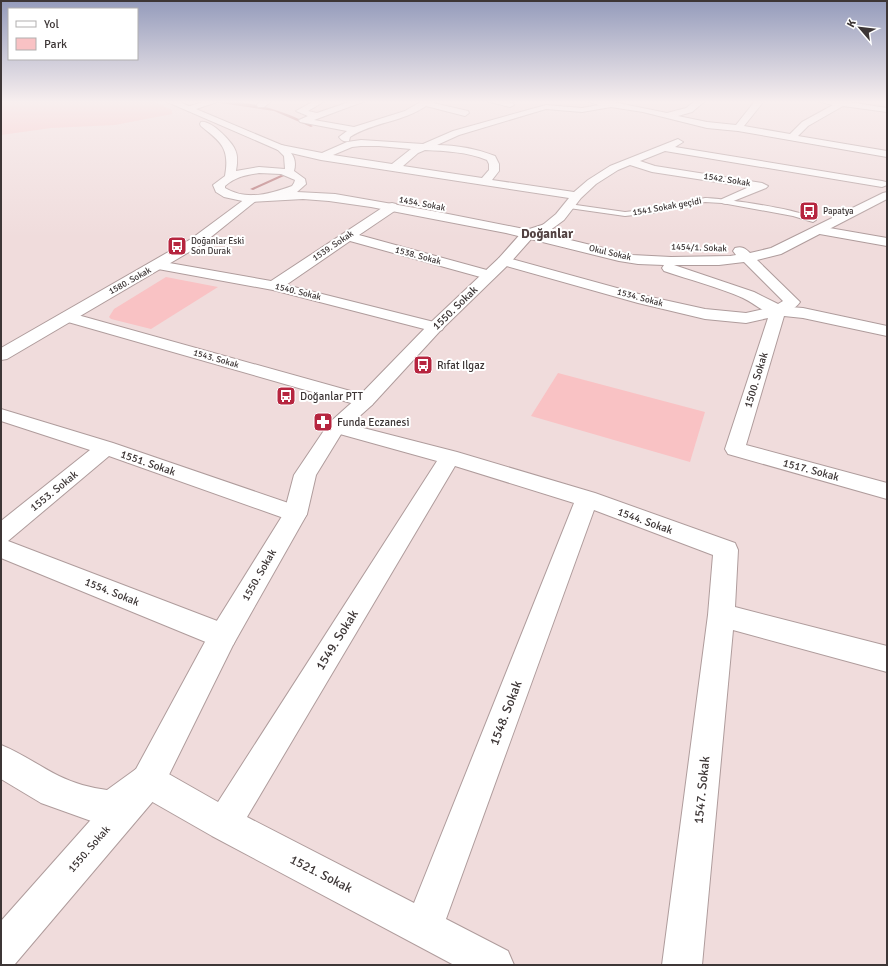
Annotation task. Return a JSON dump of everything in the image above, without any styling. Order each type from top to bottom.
[{"type":"street","points":[[229,146],[232,152],[233,165],[230,177]]},
{"type":"street","points":[[277,146],[320,157],[395,167],[577,196]]},
{"type":"street","points":[[320,157],[345,146]]},
{"type":"street","points":[[395,167],[415,151],[428,146]]},
{"type":"street","points":[[429,146],[481,154],[490,158],[494,164],[494,171],[485,181]]},
{"type":"street","points":[[545,228],[560,217],[577,196],[592,182],[614,168],[669,146]]},
{"type":"street","points":[[839,146],[887,154]]},
{"type":"street","points":[[281,148],[290,157],[291,163],[289,172]]},
{"type":"street","points":[[665,148],[747,162],[885,191]]},
{"type":"street","points":[[747,162],[758,153]]},
{"type":"street","name":"1542. Sokak","points":[[629,162],[647,166],[652,169],[762,186],[726,202]]},
{"type":"street","points":[[300,179],[300,184],[296,188],[275,196],[253,198],[234,197],[225,194],[220,190],[219,185],[230,177],[241,173],[266,170],[289,172],[296,175],[300,179],[313,182]]},
{"type":"street","name":"1454. Sokak","points":[[326,185],[545,228]]},
{"type":"street","name":"Okul Sokak","points":[[275,196],[315,195],[392,207],[528,234],[632,259],[665,261],[719,261],[743,254],[776,251],[816,225],[885,191]]},
{"type":"street","name":"1580. Sokak","points":[[1,355],[196,242],[253,198]]},
{"type":"street","name":"1539. Sokak","points":[[274,286],[392,207]]},
{"type":"street","points":[[772,239],[816,225],[887,242]]},
{"type":"street","points":[[545,228],[591,237]]},
{"type":"street","name":"1550. Sokak","points":[[1,950],[148,781],[223,636],[295,514],[305,475],[336,426],[365,401],[436,327],[504,261],[528,234],[545,228]]},
{"type":"street","name":"1538. Sokak","points":[[348,236],[489,275]]},
{"type":"street","name":"1454/1. Sokak","points":[[689,248],[743,254],[759,243]]},
{"type":"street","points":[[710,250],[749,295]]},
{"type":"street","points":[[743,254],[792,302],[778,311]]},
{"type":"street","points":[[632,259],[679,270],[749,295],[778,311],[803,313],[887,331]]},
{"type":"street","name":"1534. Sokak","points":[[504,261],[642,300],[705,314],[746,318],[778,311]]},
{"type":"street","name":"1540. Sokak","points":[[158,265],[274,286],[436,327]]},
{"type":"street","name":"1500. Sokak","points":[[735,449],[778,311]]},
{"type":"street","name":"1543. Sokak","points":[[67,317],[365,401]]},
{"type":"street","name":"1551. Sokak","points":[[1,415],[106,448],[295,514]]},
{"type":"street","name":"1544. Sokak","points":[[336,426],[450,456],[587,500],[726,550],[721,615]]},
{"type":"street","name":"1553. Sokak","points":[[1,534],[106,448]]},
{"type":"street","name":"1517. Sokak","points":[[735,449],[887,491]]},
{"type":"street","name":"1549. Sokak","points":[[224,824],[450,456]]},
{"type":"street","name":"1548. Sokak","points":[[424,927],[587,500]]},
{"type":"street","name":"1554. Sokak","points":[[1,548],[223,636]]},
{"type":"street","points":[[721,615],[887,659]]},
{"type":"street","name":"1547. Sokak","points":[[682,965],[721,615]]},
{"type":"street","points":[[1,761],[53,791],[94,805],[111,808],[148,781]]},
{"type":"street","name":"1521. Sokak","points":[[148,781],[224,824],[424,927],[494,965]]},
{"type":"lane","name":"1541 Sokak geçidi","points":[[568,206],[625,214],[658,210],[705,200],[726,202],[794,214],[816,225]]},
{"type":"green space","points":[[166,277],[218,287],[151,329],[111,319],[109,317],[114,309]]},
{"type":"green space","points":[[558,373],[705,412],[690,462],[531,416]]},
{"type":"waterway","points":[[252,189],[282,176]]},
{"type":"place","name":"Papatya","points":[[809,211]]},
{"type":"place","name":"Doğanlar Eski Son Durak","points":[[177,246]]},
{"type":"place","name":"Rıfat Ilgaz","points":[[423,365]]},
{"type":"place","name":"Doğanlar PTT","points":[[286,396]]},
{"type":"place","name":"Funda Eczanesi","points":[[323,422]]},
{"type":"district","name":"Doğanlar","points":[[547,234]]}]
